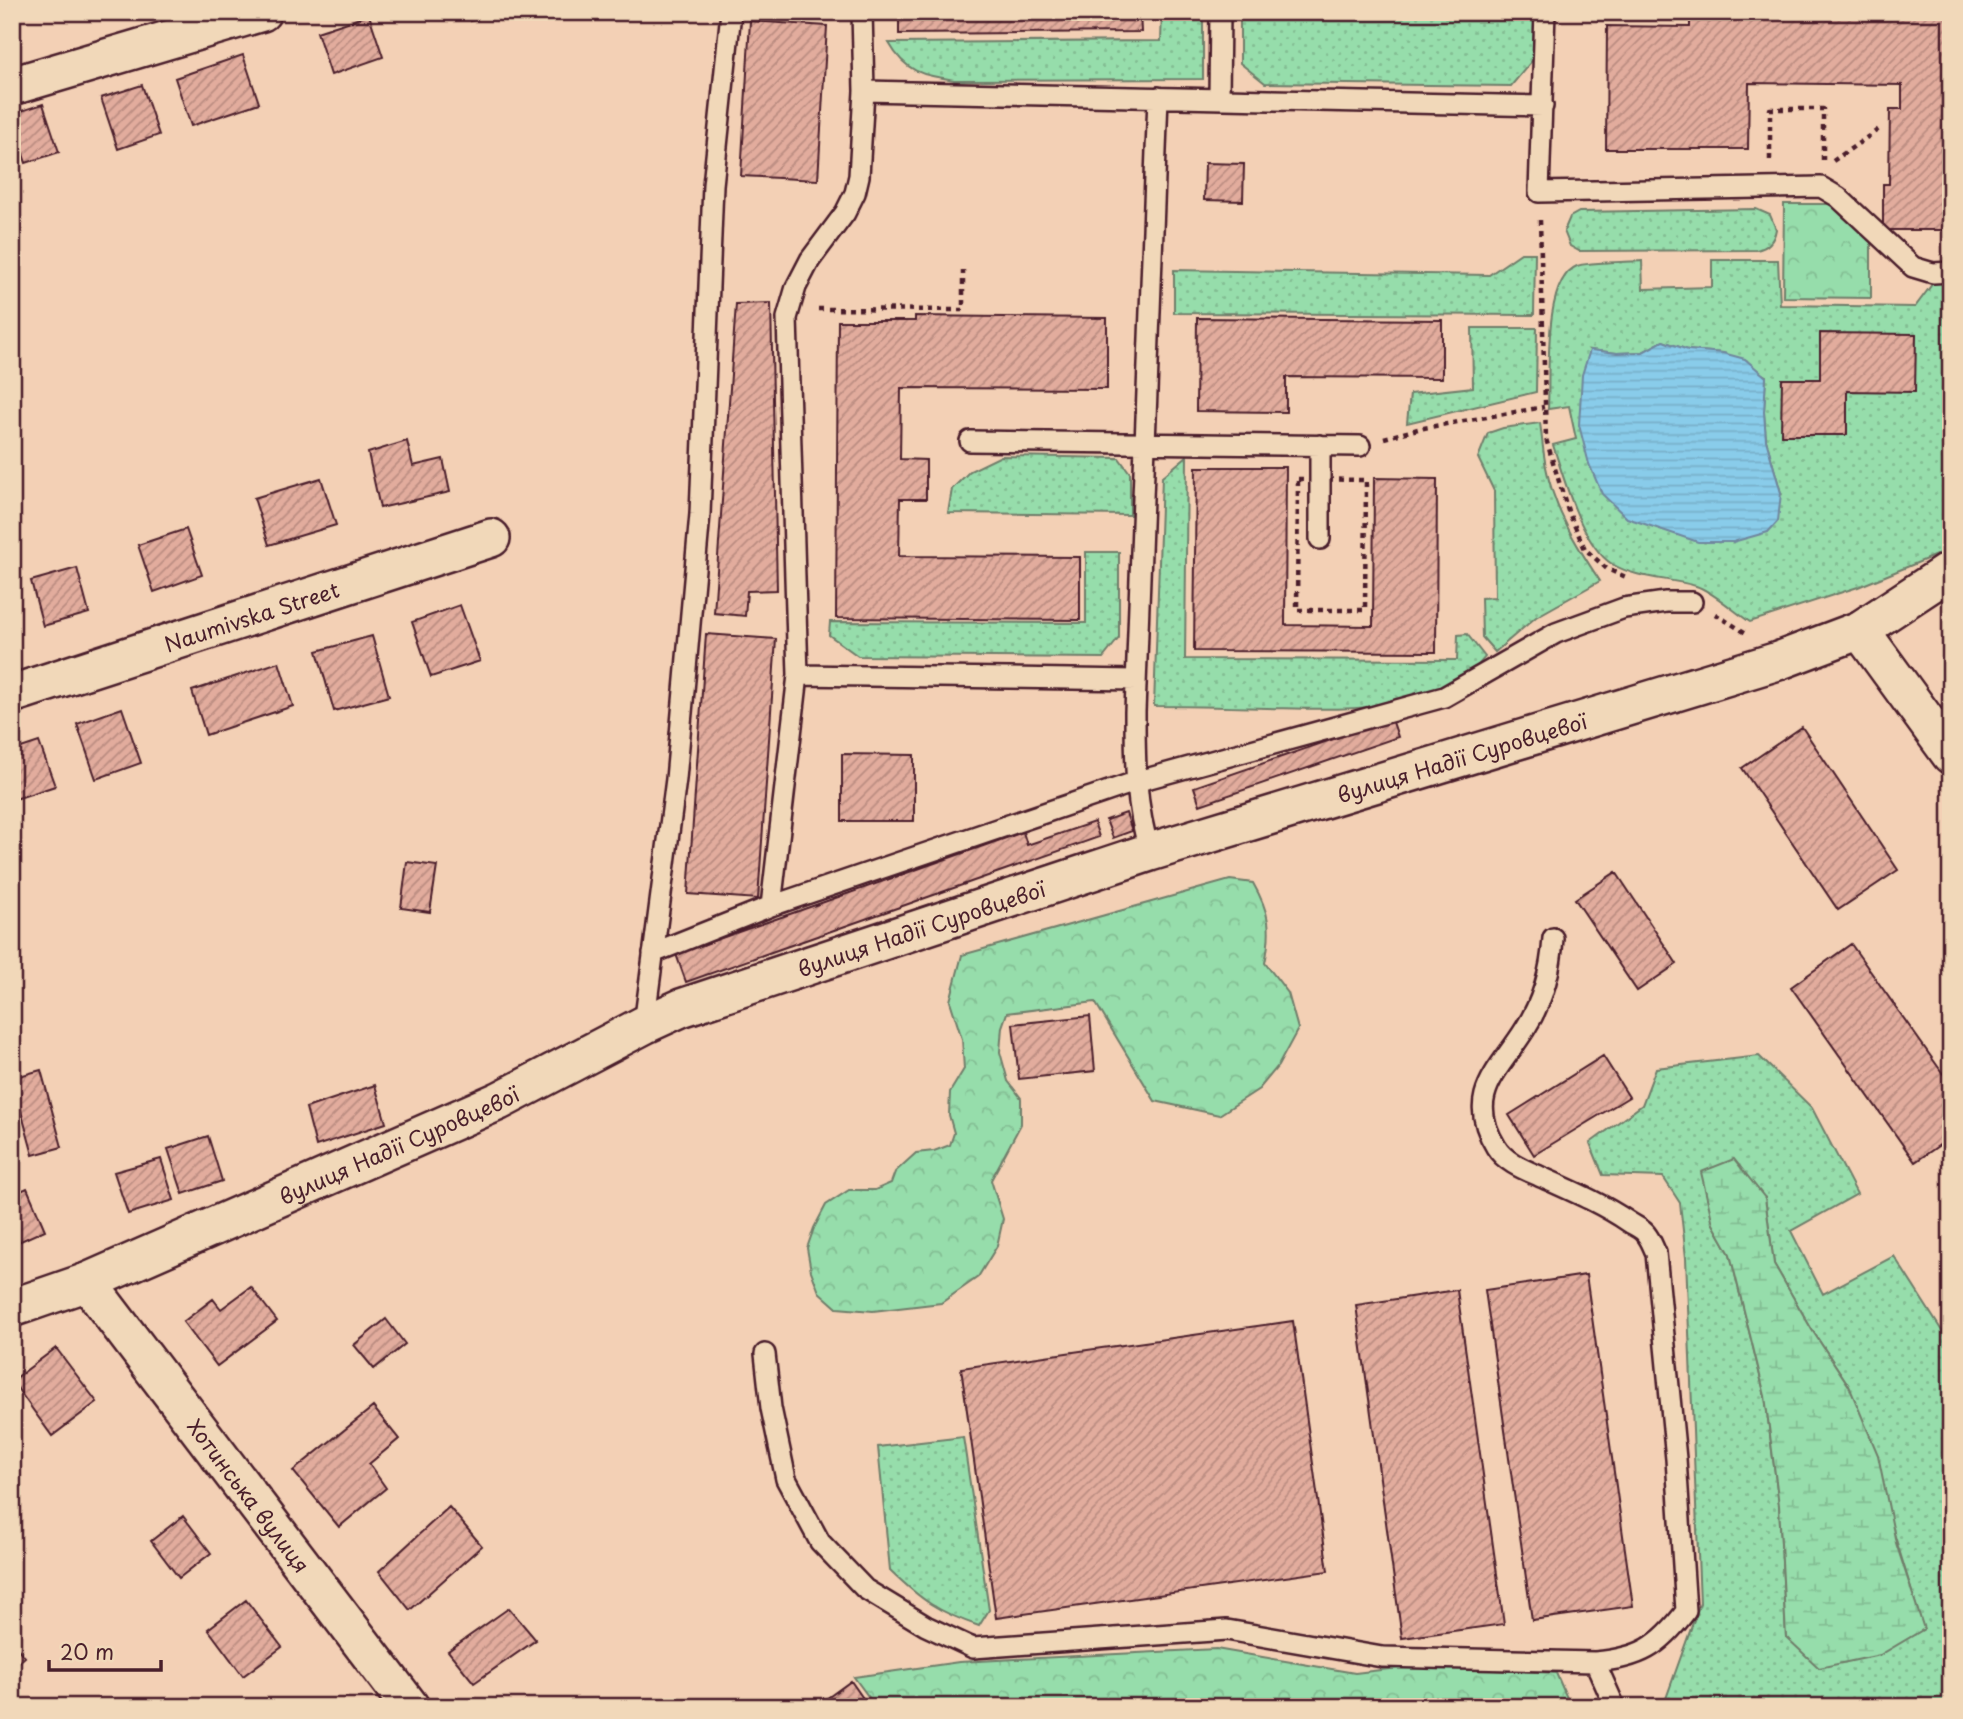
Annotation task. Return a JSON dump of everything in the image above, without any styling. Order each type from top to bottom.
[{"type":"street","points":[[12,86],[262,12]]},
{"type":"street","name":"Naumivska Street","points":[[12,694],[491,538]]},
{"type":"street","name":"вулиця Надії Суровцевої","points":[[12,1308],[87,1282],[499,1101],[681,1008],[1150,852],[1779,661],[1860,630],[1951,570]]},
{"type":"street","points":[[1860,630],[1951,755]]},
{"type":"street","name":"Хотинська вулиця","points":[[87,1282],[410,1707]]},
{"type":"lane","points":[[644,1025],[677,779],[700,514],[713,185],[731,12]]},
{"type":"lane","points":[[771,906],[798,675],[787,318],[796,287],[810,260],[845,213],[855,193],[859,176],[864,91],[862,12]]},
{"type":"lane","points":[[1219,97],[1220,12]]},
{"type":"lane","points":[[1545,12],[1539,192],[1822,187],[1838,197],[1913,267],[1933,273],[1951,272]]},
{"type":"lane","points":[[864,91],[1543,106]]},
{"type":"lane","points":[[1150,852],[1141,826],[1135,782],[1136,680],[1158,97]]},
{"type":"lane","points":[[970,442],[1360,446]]},
{"type":"lane","points":[[1320,445],[1320,539]]},
{"type":"lane","points":[[653,953],[771,906],[1135,782],[1444,697],[1556,633],[1624,608],[1666,602],[1692,602]]},
{"type":"lane","points":[[798,675],[1136,680]]},
{"type":"lane","points":[[765,1354],[771,1408],[786,1479],[820,1542],[865,1588],[926,1626],[974,1648],[1227,1630],[1382,1657],[1595,1661],[1623,1659],[1648,1650],[1670,1633],[1686,1611],[1682,1537],[1656,1253],[1646,1233],[1608,1208],[1516,1166],[1499,1152],[1489,1136],[1481,1104],[1494,1072],[1526,1029],[1541,1000],[1551,967],[1553,938]]},
{"type":"lane","points":[[1595,1661],[1615,1707]]},
{"type":"path","points":[[1770,188],[1770,109],[1823,109],[1824,167],[1882,127]]},
{"type":"path","points":[[1539,192],[1546,439],[1568,511],[1585,549],[1607,569],[1633,580]]},
{"type":"path","points":[[789,309],[963,310],[963,266]]},
{"type":"path","points":[[1360,446],[1418,429],[1544,407]]},
{"type":"path","points":[[1692,602],[1741,628],[1779,661]]},
{"type":"green space","points":[[1162,12],[1203,12],[1203,79],[955,80],[916,71],[902,61],[889,43],[1161,41]]},
{"type":"green space","points":[[1240,12],[1535,12],[1535,57],[1511,86],[1265,83],[1240,63]]},
{"type":"green space","points":[[1784,204],[1835,204],[1871,242],[1871,298],[1783,297]]},
{"type":"green space","points":[[1756,209],[1770,215],[1776,229],[1770,243],[1756,250],[1579,251],[1570,246],[1564,231],[1570,217],[1579,212]]},
{"type":"green space","points":[[1521,253],[1535,253],[1534,315],[1174,313],[1174,270],[1489,275]]},
{"type":"green space","points":[[1712,260],[1778,260],[1780,305],[1915,307],[1936,279],[1951,279],[1951,549],[1858,587],[1750,622],[1696,586],[1632,573],[1612,564],[1601,554],[1591,542],[1575,509],[1553,445],[1576,439],[1569,406],[1548,409],[1550,331],[1558,290],[1566,275],[1577,266],[1642,261],[1643,289],[1712,287]],"holes":[[[1663,341],[1688,350],[1723,353],[1766,376],[1766,440],[1781,493],[1590,350],[1643,352]]]},
{"type":"green space","points":[[1472,328],[1537,328],[1536,392],[1407,423],[1410,394],[1473,387]]},
{"type":"green space","points":[[1540,423],[1546,467],[1554,497],[1574,540],[1600,581],[1536,617],[1495,652],[1482,637],[1481,598],[1495,597],[1494,491],[1478,458],[1488,433]]},
{"type":"green space","points":[[1001,456],[1119,458],[1130,473],[1130,515],[948,513],[952,489],[970,471]]},
{"type":"green space","points":[[1187,456],[1185,659],[1457,660],[1458,635],[1467,634],[1485,657],[1465,676],[1441,690],[1414,700],[1384,705],[1323,709],[1154,706],[1162,477]]},
{"type":"green space","points":[[1086,552],[1119,552],[1119,638],[1103,658],[858,656],[829,635],[830,622],[1086,623]]},
{"type":"green space","points":[[1230,880],[1253,883],[1259,894],[1269,931],[1265,963],[1288,993],[1298,1029],[1278,1066],[1259,1089],[1219,1115],[1155,1101],[1095,1002],[1007,1013],[1002,1027],[1000,1052],[1008,1081],[1021,1098],[1021,1124],[991,1180],[1003,1219],[997,1246],[978,1277],[941,1303],[873,1311],[837,1308],[819,1292],[811,1271],[807,1248],[826,1205],[849,1190],[875,1190],[891,1183],[895,1172],[916,1153],[934,1151],[950,1145],[954,1133],[949,1115],[950,1092],[964,1069],[962,1039],[950,1001],[962,955]]},
{"type":"green space","points":[[1759,1056],[1812,1108],[1857,1194],[1791,1231],[1823,1294],[1894,1256],[1951,1345],[1951,1707],[1663,1707],[1700,1603],[1686,1258],[1680,1203],[1663,1177],[1603,1175],[1590,1143],[1642,1105],[1656,1068]],"holes":[[[1765,1198],[1774,1264],[1812,1330],[1849,1386],[1923,1628],[1786,1637],[1779,1505],[1765,1396],[1730,1254],[1713,1224]]]},
{"type":"green space","points":[[1734,1159],[1765,1198],[1774,1264],[1812,1330],[1849,1386],[1878,1455],[1896,1543],[1924,1629],[1880,1655],[1819,1668],[1786,1637],[1779,1505],[1765,1396],[1730,1254],[1713,1224],[1701,1172]]},
{"type":"green space","points":[[963,1437],[989,1610],[979,1626],[952,1616],[931,1604],[890,1570],[878,1447]]},
{"type":"green space","points":[[1216,1649],[1355,1673],[1415,1666],[1556,1673],[1571,1707],[876,1707],[854,1677],[959,1662]]},
{"type":"water","points":[[1663,341],[1688,350],[1723,353],[1745,359],[1766,377],[1766,440],[1781,493],[1778,521],[1768,532],[1733,542],[1698,542],[1627,518],[1602,494],[1589,464],[1579,425],[1582,375],[1590,350],[1643,352]]},
{"type":"building","points":[[468,12],[497,12],[471,21]]},
{"type":"building","points":[[899,12],[1140,12],[1141,32],[899,34]]},
{"type":"building","points":[[1690,12],[1951,12],[1951,230],[1883,230],[1883,184],[1889,184],[1890,109],[1902,109],[1902,85],[1749,83],[1748,149],[1606,149],[1607,26],[1690,27]]},
{"type":"building","points":[[369,15],[383,57],[331,75],[317,32]]},
{"type":"building","points":[[750,21],[827,26],[818,180],[741,176]]},
{"type":"building","points":[[243,55],[259,103],[191,126],[175,78]]},
{"type":"building","points":[[142,85],[159,135],[118,149],[101,98]]},
{"type":"building","points":[[43,104],[59,152],[26,163],[12,114]]},
{"type":"building","points":[[1205,163],[1244,164],[1243,201],[1204,200]]},
{"type":"building","points":[[771,303],[777,590],[747,591],[745,616],[714,613],[736,304]]},
{"type":"building","points":[[915,316],[1107,318],[1107,389],[901,388],[900,459],[926,460],[926,499],[900,499],[899,556],[1080,557],[1080,620],[836,618],[838,321],[915,321]]},
{"type":"building","points":[[1197,318],[1442,320],[1442,378],[1286,377],[1286,412],[1196,411]]},
{"type":"building","points":[[1820,333],[1916,334],[1915,392],[1847,391],[1847,435],[1781,435],[1782,379],[1820,379]]},
{"type":"building","points":[[407,441],[413,466],[443,459],[450,492],[380,508],[368,453]]},
{"type":"building","points":[[1196,467],[1286,467],[1285,625],[1373,626],[1374,478],[1437,479],[1436,652],[1194,651]]},
{"type":"building","points":[[321,478],[336,525],[269,545],[254,498]]},
{"type":"building","points":[[186,529],[202,575],[154,592],[138,545]]},
{"type":"building","points":[[77,568],[89,613],[43,626],[31,581]]},
{"type":"building","points":[[460,605],[480,661],[431,677],[412,622]]},
{"type":"building","points":[[706,634],[776,639],[758,899],[688,894]]},
{"type":"building","points":[[372,636],[389,696],[334,711],[317,651]]},
{"type":"building","points":[[279,662],[293,706],[206,735],[192,691]]},
{"type":"building","points":[[122,708],[141,763],[96,779],[77,724]]},
{"type":"building","points":[[1392,719],[1398,737],[1200,805],[1194,787]]},
{"type":"building","points":[[1802,727],[1898,870],[1838,910],[1742,768]]},
{"type":"building","points":[[39,742],[55,786],[12,800],[12,751]]},
{"type":"building","points":[[842,754],[914,755],[914,821],[842,821]]},
{"type":"building","points":[[1126,813],[1132,831],[1113,838],[1106,820]]},
{"type":"building","points":[[1094,822],[1099,837],[686,982],[676,954],[1023,832],[1027,845]]},
{"type":"building","points":[[407,862],[437,866],[430,912],[401,908]]},
{"type":"building","points":[[1616,872],[1677,964],[1637,991],[1575,899]]},
{"type":"building","points":[[1851,944],[1951,1085],[1951,1137],[1915,1162],[1791,987]]},
{"type":"building","points":[[1090,1016],[1095,1071],[1019,1079],[1013,1024]]},
{"type":"building","points":[[1603,1056],[1629,1097],[1534,1155],[1509,1115]]},
{"type":"building","points":[[41,1070],[62,1147],[33,1155],[12,1078]]},
{"type":"building","points":[[375,1085],[386,1123],[316,1146],[306,1108]]},
{"type":"building","points":[[208,1136],[222,1181],[183,1194],[168,1149]]},
{"type":"building","points":[[161,1159],[174,1200],[128,1214],[114,1172]]},
{"type":"building","points":[[27,1188],[45,1230],[12,1245],[12,1195]]},
{"type":"building","points":[[1586,1275],[1633,1606],[1532,1620],[1485,1290]]},
{"type":"building","points":[[251,1287],[277,1321],[217,1366],[183,1322],[213,1299],[221,1309]]},
{"type":"building","points":[[1457,1290],[1504,1624],[1402,1638],[1356,1305]]},
{"type":"building","points":[[386,1319],[405,1344],[374,1369],[354,1345]]},
{"type":"building","points":[[1293,1321],[1328,1571],[996,1618],[961,1368]]},
{"type":"building","points":[[56,1348],[97,1402],[52,1436],[12,1381]]},
{"type":"building","points":[[373,1407],[399,1439],[369,1464],[386,1488],[339,1527],[293,1471]]},
{"type":"building","points":[[449,1507],[482,1546],[410,1610],[379,1571]]},
{"type":"building","points":[[183,1516],[211,1553],[179,1578],[151,1541]]},
{"type":"building","points":[[246,1600],[282,1647],[243,1676],[208,1629]]},
{"type":"building","points":[[509,1608],[536,1640],[474,1683],[448,1651]]},
{"type":"building","points":[[12,1642],[25,1657],[12,1668]]},
{"type":"building","points":[[851,1681],[869,1707],[815,1707]]}]
